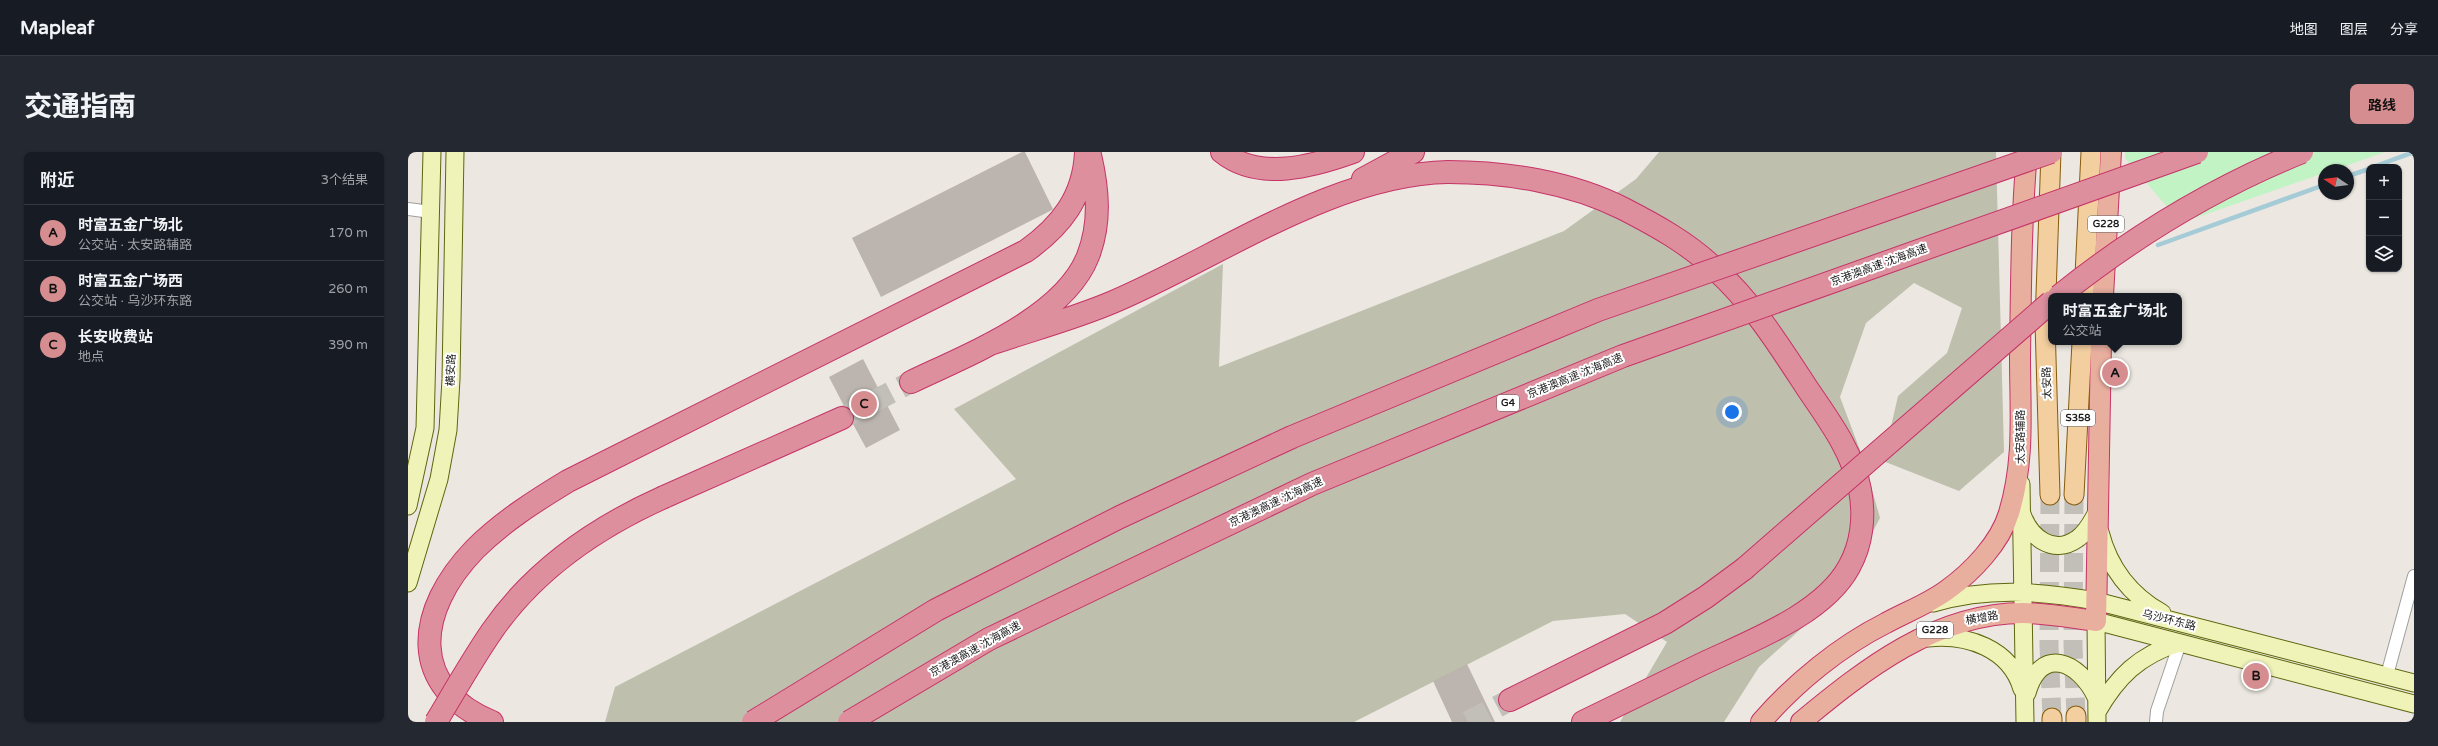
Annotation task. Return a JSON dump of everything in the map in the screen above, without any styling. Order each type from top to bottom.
[{"type":"highway","points":[[492,722],[456,706],[442,694],[426,667],[424,652],[425,635],[439,599],[454,574],[475,549],[534,502],[568,481],[1026,251],[1048,235],[1064,217],[1076,196],[1085,170],[1086,152]]},
{"type":"highway","points":[[911,382],[990,344],[1026,322],[1054,302],[1073,282],[1088,257],[1095,232],[1098,209],[1097,183],[1089,152]]},
{"type":"highway","points":[[1222,152],[1256,167],[1287,169],[1321,163],[1353,152]]},
{"type":"highway","points":[[990,344],[1113,302],[1328,198],[1413,152]]},
{"type":"highway","name":"太安路辅路","points":[[2021,464],[2022,250],[2027,152]]},
{"type":"highway","points":[[753,722],[936,610],[1120,517],[1292,437],[1598,310],[2051,152]]},
{"type":"highway","name":"G228","points":[[2103,293],[2112,152]]},
{"type":"highway","name":"京港澳高速 沈海高速","points":[[849,722],[989,639],[1312,484],[1622,356],[2197,152]]},
{"type":"highway","points":[[2063,293],[2149,230],[2204,197],[2302,152]]},
{"type":"highway","points":[[1328,198],[1372,184],[1445,172],[1489,174],[1553,184],[1588,194],[1621,207],[1686,245],[1712,266],[1738,291],[1770,332],[1839,438],[1860,487],[1863,513],[1860,537],[1850,565],[1837,585],[1817,602],[1782,625],[1583,722]]},
{"type":"highway","points":[[1510,700],[1664,623],[1706,597],[1744,569],[2048,305]]},
{"type":"highway","points":[[2096,622],[2096,514],[2101,345]]},
{"type":"highway","points":[[436,722],[492,632],[514,603],[539,576],[586,539],[633,511],[842,418]]},
{"type":"highway","name":"G228","points":[[1761,722],[1811,675],[1851,643],[1885,623],[1922,606],[1947,590],[1974,566],[1989,548],[2009,514],[2021,464]]},
{"type":"highway","name":"横增路","points":[[1801,722],[1865,671],[1937,629],[1966,620],[2023,613],[2096,622]]},
{"type":"main road","name":"横安路","points":[[408,506],[425,428],[432,152]]},
{"type":"main road","name":"横安路","points":[[408,583],[439,479],[448,430],[451,371],[455,152]]},
{"type":"main road","name":"太安路","points":[[2050,495],[2045,323],[2051,152]]},
{"type":"main road","points":[[2084,293],[2091,152]]},
{"type":"main road","name":"S358","points":[[2074,495],[2082,345]]},
{"type":"main road","name":"太安路辅路","points":[[2021,464],[2022,591],[2026,698],[2025,722]]},
{"type":"main road","points":[[2021,512],[2025,524],[2036,538],[2052,545],[2060,546],[2078,538],[2096,514]]},
{"type":"main road","points":[[2096,514],[2104,548],[2118,573],[2134,593],[2152,608],[2177,622]]},
{"type":"main road","name":"乌沙环东路","points":[[1922,606],[1965,594],[2022,591],[2096,601],[2414,683]]},
{"type":"main road","points":[[2096,622],[2097,711]]},
{"type":"main road","name":"乌沙环东路","points":[[2096,622],[2414,704]]},
{"type":"main road","points":[[1920,638],[1947,636],[1972,641],[1992,648],[2008,663],[2019,678],[2026,698]]},
{"type":"main road","points":[[2097,711],[2111,687],[2127,671],[2162,648],[2180,643]]},
{"type":"main road","points":[[2026,698],[2034,674],[2042,667],[2051,663],[2059,663],[2068,665],[2082,674],[2089,684],[2097,711]]},
{"type":"street","points":[[408,209],[431,212]]},
{"type":"street","points":[[2387,676],[2414,576]]},
{"type":"street","points":[[2156,722],[2157,711],[2180,643]]},
{"type":"shaded area","points":[[1659,152],[1996,152],[2004,452],[1959,491],[1883,461],[1898,396],[1947,353],[1962,308],[1914,283],[1866,323],[1840,397],[1863,458],[1880,518],[1840,593],[1759,667],[1724,722],[1620,722],[1667,642],[1625,614],[1553,621],[1354,722],[605,722],[615,687],[1016,479],[954,409],[1223,264],[1219,367],[1564,231],[1636,179]]},
{"type":"green space","points":[[2125,152],[2385,152],[2351,164],[2318,164],[2318,175],[2181,223],[2125,158]]},
{"type":"building","points":[[1022,152],[1025,152],[1053,209],[881,297],[852,238]]},
{"type":"building","points":[[863,359],[900,430],[866,448],[853,424],[853,413],[844,406],[829,377]]},
{"type":"building","points":[[1467,664],[1495,722],[1452,722],[1433,681]]},
{"type":"waterway","points":[[2381,164],[2414,152]]},
{"type":"waterway","points":[[2354,174],[2366,170]]},
{"type":"waterway","points":[[2158,245],[2318,187]]},
{"type":"tunnel","points":[[842,418],[911,382]]},
{"type":"tunnel","points":[[2050,495],[2049,645],[2052,718]]},
{"type":"tunnel","points":[[2074,495],[2073,645],[2076,716]]},
{"type":"tunnel","points":[[1468,722],[1510,700]]},
{"type":"place","name":"时富五金广场北","points":[[2115,373]]},
{"type":"place","name":"长安收费站","points":[[864,404]]},
{"type":"place","name":"时富五金广场西","points":[[2256,676]]}]
